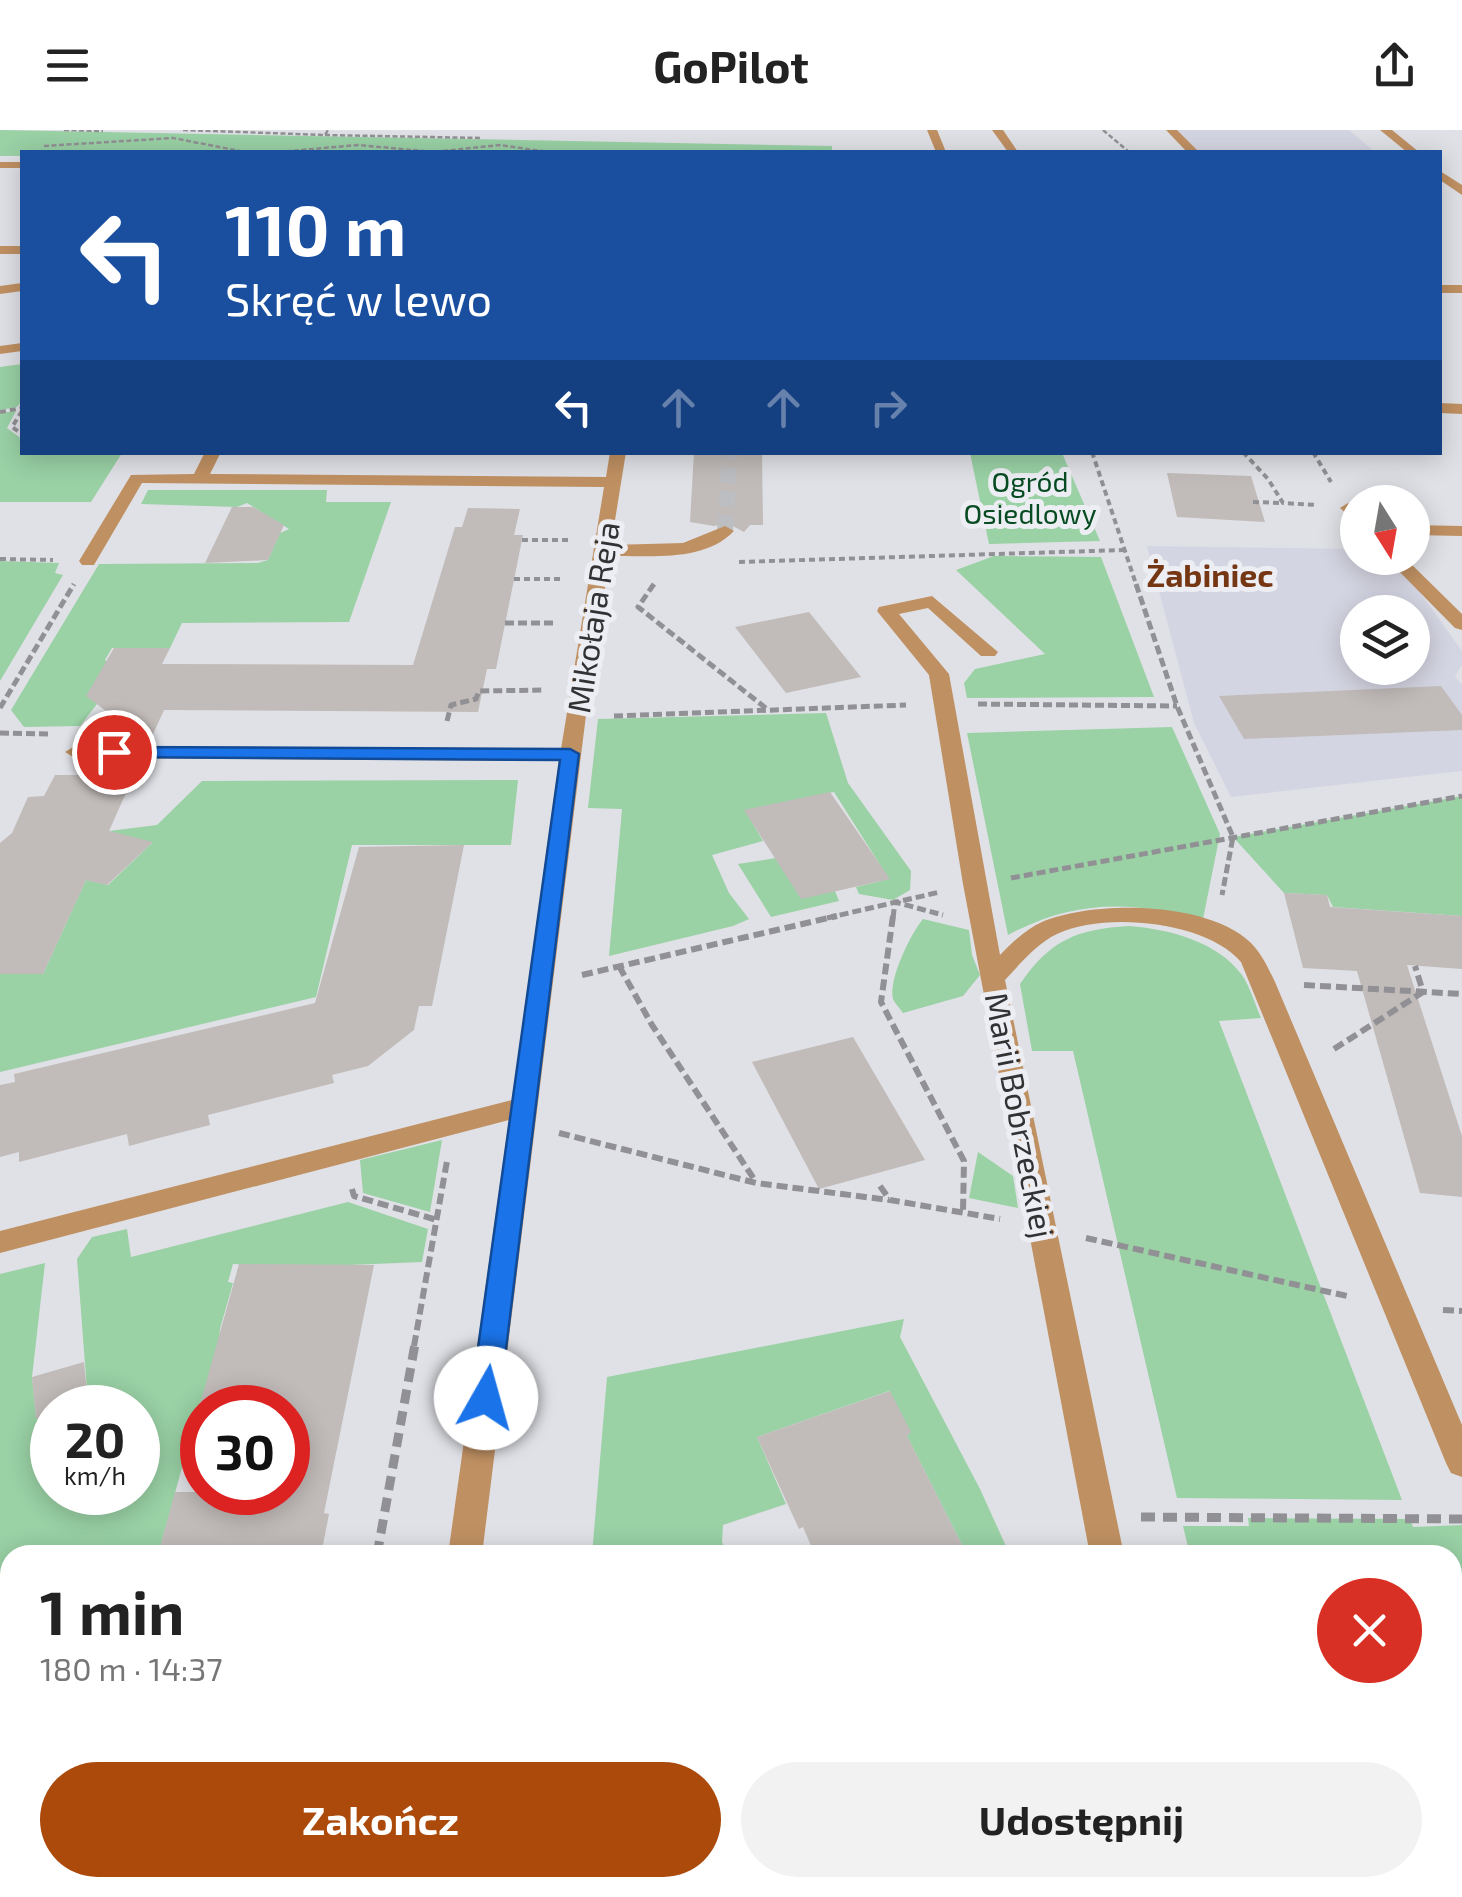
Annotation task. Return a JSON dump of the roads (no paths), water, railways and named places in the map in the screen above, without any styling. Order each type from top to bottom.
[{"type":"street","points":[[1170,130],[1191,150]]},
{"type":"street","points":[[1385,130],[1410,150]]},
{"type":"street","points":[[199,478],[211,455]]},
{"type":"street","name":"Mikołaja Reja","points":[[466,1545],[575,717],[592,545],[614,482],[618,455]]},
{"type":"street","points":[[88,560],[137,478],[614,482]]},
{"type":"street","points":[[1430,530],[1462,531]]},
{"type":"street","points":[[592,545],[697,546],[714,541],[725,531]]},
{"type":"street","points":[[1412,575],[1462,624]]},
{"type":"street","name":"Marii Bobrzeckiej","points":[[988,652],[932,602],[886,612],[939,674],[1106,1545]]},
{"type":"street","points":[[76,752],[570,754]]},
{"type":"street","points":[[994,976],[1033,938],[1070,921],[1098,916],[1158,918],[1215,931],[1245,951],[1263,982],[1462,1462]]},
{"type":"street","points":[[0,1242],[454,1126],[522,1116]]},
{"type":"tunnel","points":[[725,531],[730,455]]},
{"type":"district","name":"Żabiniec","points":[[1210,574]]},
{"type":"park label","name":"Ogród Osiedlowy","points":[[1030,497]]}]
